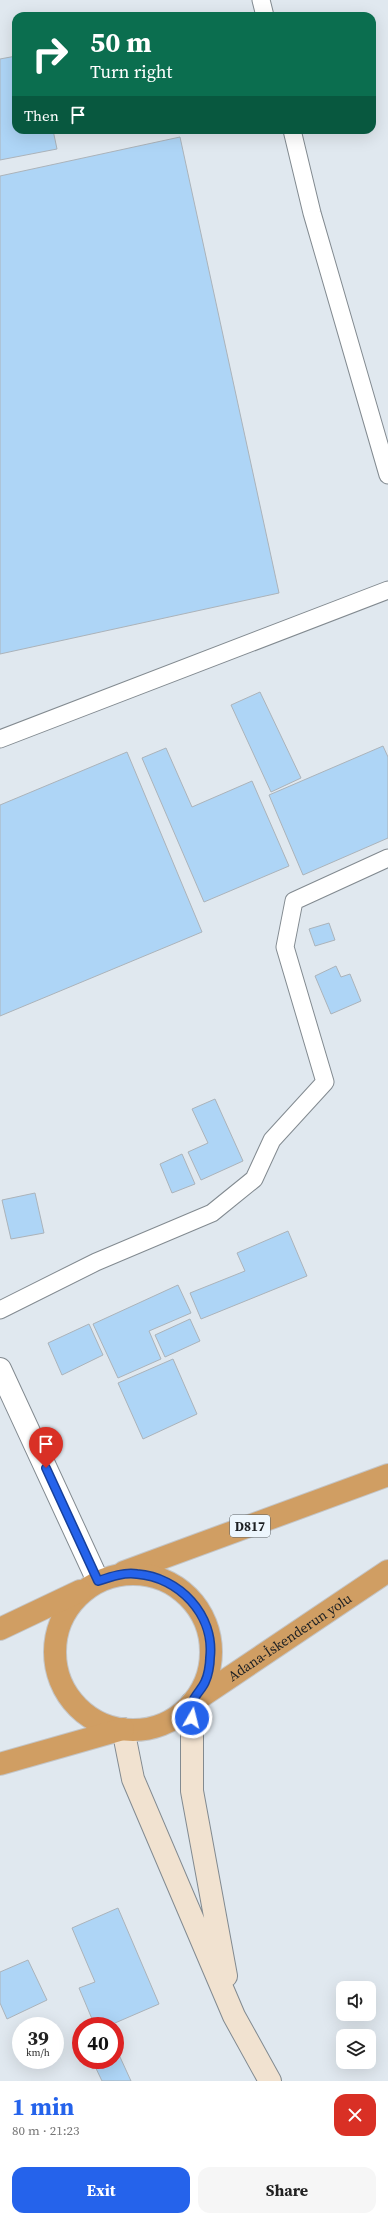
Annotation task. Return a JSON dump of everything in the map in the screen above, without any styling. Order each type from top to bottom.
[{"type":"highway","name":"D817","points":[[0,1629],[100,1582],[388,1475]]},
{"type":"highway","name":"Adana-İskenderun yolu","points":[[192,1703],[388,1572]]},
{"type":"highway","points":[[0,1764],[123,1729],[148,1728],[172,1720],[192,1703],[205,1682],[211,1658],[208,1633],[199,1610],[182,1591],[161,1579],[136,1573],[100,1582],[69,1606],[58,1630],[55,1657],[61,1683],[76,1705],[98,1722],[123,1729]]},
{"type":"street","points":[[0,1369],[100,1582]]},
{"type":"street","points":[[192,1703],[192,1791],[234,2016]]},
{"type":"street","points":[[123,1729],[132,1779],[234,2016],[270,2081]]},
{"type":"lane","points":[[261,0],[264,12]]},
{"type":"lane","points":[[293,134],[312,213],[388,475]]},
{"type":"lane","points":[[0,739],[388,590]]},
{"type":"lane","points":[[0,1310],[96,1262],[212,1212],[254,1178],[272,1140],[325,1082],[285,947],[294,901],[388,858]]},
{"type":"building","points":[[12,57],[12,134],[54,134],[57,149],[0,160],[0,59]]},
{"type":"building","points":[[180,137],[279,593],[0,654],[0,176]]},
{"type":"building","points":[[260,692],[301,778],[271,792],[231,705]]},
{"type":"building","points":[[383,746],[388,757],[388,838],[303,875],[269,795]]},
{"type":"building","points":[[166,748],[192,807],[252,781],[289,866],[204,902],[142,758]]},
{"type":"building","points":[[127,752],[202,932],[0,1016],[0,805]]},
{"type":"building","points":[[329,923],[335,940],[315,946],[309,929]]},
{"type":"building","points":[[336,966],[341,977],[350,974],[361,1001],[331,1014],[315,976]]},
{"type":"building","points":[[215,1099],[243,1161],[201,1180],[188,1152],[208,1143],[192,1109]]},
{"type":"building","points":[[182,1154],[195,1184],[172,1193],[160,1164]]},
{"type":"building","points":[[35,1193],[44,1233],[11,1239],[2,1200]]},
{"type":"building","points":[[288,1231],[307,1276],[201,1319],[190,1293],[245,1271],[237,1253]]},
{"type":"building","points":[[178,1285],[191,1313],[149,1331],[161,1359],[118,1378],[93,1324]]},
{"type":"building","points":[[190,1319],[200,1341],[165,1357],[155,1335]]},
{"type":"building","points":[[89,1324],[103,1355],[62,1375],[48,1343]]},
{"type":"building","points":[[173,1359],[197,1414],[143,1439],[118,1383]]},
{"type":"building","points":[[118,1908],[159,2004],[124,2019],[124,2017],[91,2017],[79,1988],[95,1982],[72,1928]]},
{"type":"building","points":[[28,1960],[47,2000],[7,2019],[0,2003],[0,1972]]},
{"type":"building","points":[[124,2066],[131,2081],[102,2081],[96,2069],[124,2069]]},
{"type":"route","points":[[46,1468],[98,1581],[112,1576],[136,1573],[161,1579],[182,1591],[199,1610],[208,1633],[211,1658],[205,1682],[192,1703],[192,1718]]}]
